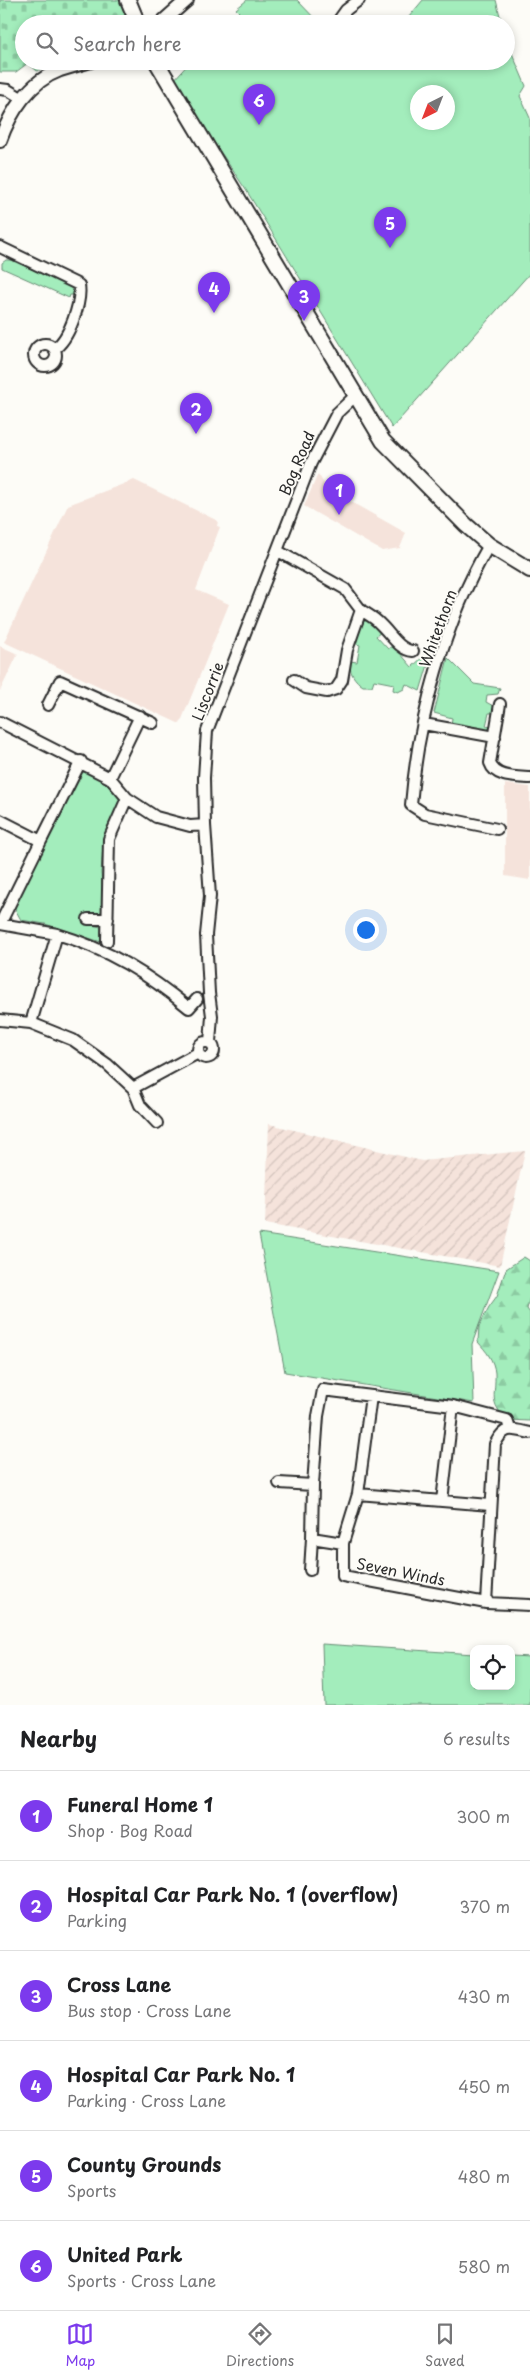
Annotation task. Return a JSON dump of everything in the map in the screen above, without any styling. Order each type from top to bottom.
[{"type":"main road","points":[[128,0],[134,15]]},
{"type":"main road","points":[[161,70],[355,396],[384,441],[433,493],[489,545],[530,570]]},
{"type":"street","points":[[170,15],[188,0]]},
{"type":"street","points":[[342,15],[359,0]]},
{"type":"street","points":[[0,141],[23,99],[41,81],[61,70]]},
{"type":"street","points":[[0,89],[8,90],[23,99]]},
{"type":"street","points":[[1,251],[79,285],[78,306],[61,345],[54,349]]},
{"type":"street","name":"Bog Road","points":[[278,551],[304,480],[326,430],[337,413],[355,396]]},
{"type":"street","name":"Whitethorn","points":[[489,545],[473,573],[440,657],[424,724],[411,804],[425,814],[497,829]]},
{"type":"street","points":[[278,551],[345,589],[361,610],[379,622],[401,646],[413,651]]},
{"type":"street","name":"Liscorrie","points":[[134,1088],[198,1053],[198,1047],[201,1043],[210,1042],[212,1016],[206,935],[210,896],[204,778],[207,731],[278,551]]},
{"type":"street","points":[[294,680],[306,688],[327,692],[336,689],[342,680],[347,650],[361,610]]},
{"type":"street","points":[[48,705],[60,681],[153,722]]},
{"type":"street","points":[[500,704],[490,763],[492,769],[496,773],[530,778]]},
{"type":"street","points":[[110,778],[140,716]]},
{"type":"street","points":[[0,722],[81,761],[110,778],[127,798],[156,817],[190,826],[205,825]]},
{"type":"street","points":[[424,724],[495,737]]},
{"type":"street","points":[[81,761],[1,924],[57,934],[88,945],[141,970],[189,1008],[197,999]]},
{"type":"street","points":[[107,941],[109,839],[127,798]]},
{"type":"street","points":[[0,820],[41,841]]},
{"type":"street","points":[[88,919],[108,919]]},
{"type":"street","points":[[31,1024],[57,934]]},
{"type":"street","points":[[0,1020],[31,1024],[73,1040],[108,1064],[134,1088],[140,1105],[156,1124]]},
{"type":"street","points":[[310,1570],[313,1485],[318,1416],[323,1390],[453,1406],[507,1420],[510,1428]]},
{"type":"street","name":"Seven Winds","points":[[372,1396],[358,1494],[343,1543],[343,1576],[486,1603],[530,1605]]},
{"type":"street","points":[[442,1502],[453,1406]]},
{"type":"street","points":[[486,1603],[490,1505],[495,1444],[500,1433],[510,1428],[530,1433]]},
{"type":"street","points":[[279,1483],[313,1485]]},
{"type":"street","points":[[358,1494],[490,1505]]},
{"type":"street","name":"Seven Winds","points":[[312,1538],[343,1543]]},
{"type":"shaded area","points":[[318,474],[333,498],[337,494],[406,533],[400,548],[382,551],[304,506]]},
{"type":"shaded area","points":[[134,480],[218,521],[217,526],[220,527],[196,590],[229,604],[180,724],[4,642],[68,505]]},
{"type":"shaded area","points":[[0,646],[18,654],[0,691]]},
{"type":"shaded area","points":[[505,784],[530,787],[530,880],[505,876]]},
{"type":"shaded area","points":[[269,1124],[422,1161],[525,1151],[500,1266],[265,1224]]},
{"type":"green space","points":[[0,0],[119,0],[126,15],[15,15],[15,70],[19,70],[16,72],[0,72]]},
{"type":"green space","points":[[247,0],[297,0],[311,15],[236,15],[239,12],[236,9]]},
{"type":"green space","points":[[423,0],[496,0],[500,15],[410,15]]},
{"type":"green space","points":[[515,60],[526,86],[520,96],[530,118],[530,273],[392,428],[246,190],[173,81],[183,70],[515,70]]},
{"type":"green space","points":[[6,260],[11,260],[70,286],[75,295],[70,295],[69,298],[2,268],[2,263]]},
{"type":"green space","points":[[364,621],[372,621],[381,632],[376,636],[388,649],[393,645],[412,667],[427,653],[431,655],[420,691],[406,684],[404,689],[398,692],[393,690],[394,684],[374,680],[372,686],[363,686],[355,679],[351,672],[350,661],[357,662],[360,645],[354,643]]},
{"type":"green space","points":[[448,658],[474,684],[500,688],[498,694],[487,695],[486,702],[495,707],[495,713],[489,713],[486,726],[492,727],[490,731],[451,725],[452,718],[434,713]]},
{"type":"green space","points":[[87,771],[100,778],[119,797],[119,804],[108,826],[103,845],[101,873],[104,907],[100,913],[87,915],[87,924],[101,927],[101,942],[45,924],[21,920],[14,907],[79,773]]},
{"type":"green space","points":[[259,1234],[499,1271],[472,1344],[474,1403],[285,1372]]},
{"type":"green space","points":[[524,1257],[530,1261],[530,1296],[527,1309],[530,1313],[530,1421],[507,1420],[497,1408],[494,1398],[495,1373],[493,1364],[487,1352],[478,1342],[479,1326],[497,1296],[506,1269]]},
{"type":"green space","points":[[322,1644],[470,1654],[470,1690],[515,1690],[515,1656],[530,1657],[530,1705],[324,1705]]},
{"type":"place","name":"United Park","points":[[259,125]]},
{"type":"place","name":"County Grounds","points":[[390,248]]},
{"type":"place","name":"Hospital Car Park No. 1","points":[[214,313]]},
{"type":"place","name":"Cross Lane","points":[[304,321]]},
{"type":"place","name":"Hospital Car Park No. 1 (overflow)","points":[[196,434]]},
{"type":"place","name":"Funeral Home 1","points":[[339,515]]}]
